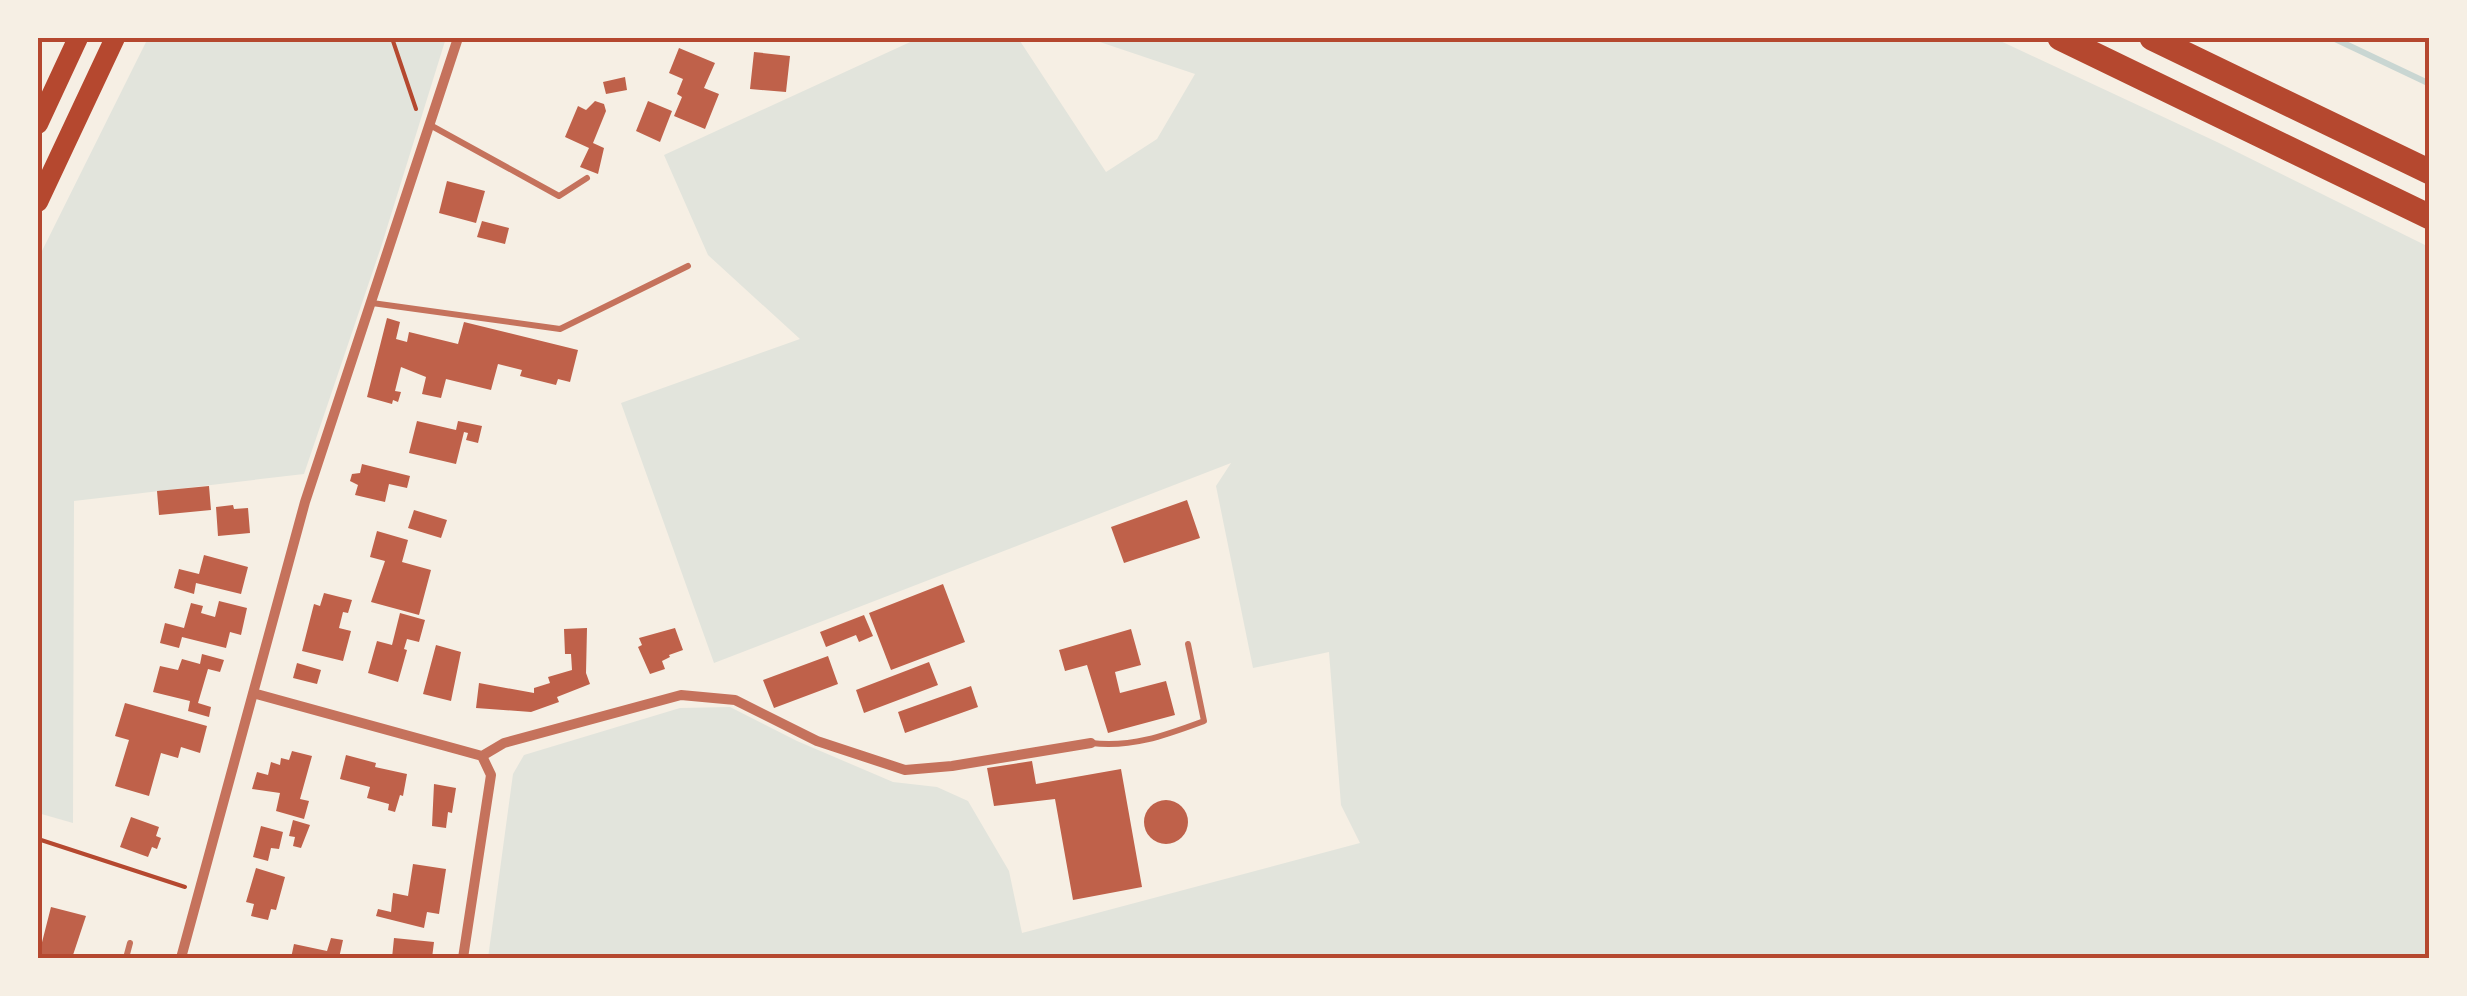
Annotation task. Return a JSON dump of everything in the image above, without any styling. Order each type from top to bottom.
[{"type":"highway","points":[[2060,38],[2430,217]]},
{"type":"highway","points":[[2152,38],[2430,172]]},
{"type":"main road","points":[[38,124],[78,38]]},
{"type":"main road","points":[[38,202],[115,38]]},
{"type":"street","points":[[181,958],[305,502],[458,38]]},
{"type":"street","points":[[253,694],[482,756],[504,742],[682,695],[735,700],[817,742],[905,770],[1091,743]]},
{"type":"street","points":[[464,958],[491,775],[482,756]]},
{"type":"lane","points":[[428,131],[559,196],[586,178]]},
{"type":"lane","points":[[372,303],[560,329],[688,266]]},
{"type":"lane","points":[[1091,743],[1120,746],[1204,721],[1188,644]]},
{"type":"lane","points":[[126,958],[130,943]]},
{"type":"path","points":[[392,38],[428,131]]},
{"type":"path","points":[[38,839],[200,892]]},
{"type":"shaded area","points":[[148,38],[446,38],[304,474],[74,501],[73,823],[38,813],[38,259]]},
{"type":"shaded area","points":[[919,38],[1018,38],[1106,172],[1157,139],[1195,74],[1088,38],[1994,38],[2429,247],[2429,958],[488,958],[513,774],[524,755],[680,708],[730,707],[893,782],[937,787],[968,801],[1009,871],[1022,933],[1360,843],[1341,805],[1329,652],[1253,668],[1216,486],[1231,463],[714,663],[621,403],[800,339],[708,255],[664,155]]},
{"type":"building","points":[[679,48],[715,63],[704,88],[719,94],[705,129],[674,116],[682,97],[677,94],[683,79],[669,73]]},
{"type":"building","points":[[754,52],[790,56],[786,92],[750,89]]},
{"type":"building","points":[[625,77],[627,90],[606,94],[603,82]]},
{"type":"building","points":[[595,101],[604,104],[606,111],[593,143],[604,148],[598,174],[580,167],[589,148],[565,137],[578,106],[586,110]]},
{"type":"building","points":[[648,101],[672,111],[660,142],[636,131]]},
{"type":"building","points":[[447,181],[485,191],[476,223],[439,213]]},
{"type":"building","points":[[482,221],[509,228],[505,244],[477,237]]},
{"type":"building","points":[[387,318],[400,322],[396,339],[407,342],[409,332],[458,344],[464,322],[578,350],[570,382],[558,379],[556,385],[520,376],[522,370],[498,364],[491,390],[446,379],[441,398],[422,394],[426,377],[401,367],[395,391],[401,392],[398,402],[367,397]]},
{"type":"building","points":[[417,421],[456,430],[458,421],[482,426],[478,443],[466,440],[468,433],[464,432],[456,464],[409,453]]},
{"type":"building","points":[[362,464],[410,476],[407,488],[389,484],[385,502],[355,495],[358,485],[350,481],[352,474],[360,473]]},
{"type":"building","points":[[209,486],[211,510],[159,515],[157,491]]},
{"type":"building","points":[[1187,500],[1200,538],[1124,563],[1111,527]]},
{"type":"building","points":[[233,505],[234,509],[248,508],[250,533],[218,536],[216,507]]},
{"type":"building","points":[[414,510],[447,520],[441,538],[408,528]]},
{"type":"building","points":[[377,531],[408,540],[402,562],[431,570],[419,615],[371,602],[385,561],[370,557]]},
{"type":"building","points":[[204,555],[248,567],[241,594],[196,583],[194,594],[174,588],[179,569],[199,574]]},
{"type":"building","points":[[943,584],[965,642],[891,670],[869,613]]},
{"type":"building","points":[[324,593],[352,600],[348,613],[343,612],[339,628],[351,631],[343,661],[302,651],[314,604],[320,606]]},
{"type":"building","points":[[219,601],[247,608],[241,635],[230,632],[226,648],[182,637],[179,648],[160,643],[165,623],[184,628],[191,603],[203,606],[201,613],[215,617]]},
{"type":"building","points":[[400,613],[425,620],[419,642],[407,639],[398,682],[368,673],[377,641],[392,645]]},
{"type":"building","points":[[864,615],[873,636],[859,642],[856,635],[826,647],[820,632]]},
{"type":"building","points":[[587,628],[586,673],[590,684],[531,712],[476,708],[479,683],[534,693],[534,688],[550,683],[548,677],[572,670],[571,654],[565,654],[564,629]]},
{"type":"building","points":[[675,628],[683,650],[662,661],[665,669],[650,674],[638,647],[642,645],[639,638]]},
{"type":"building","points":[[1131,629],[1141,665],[1115,672],[1120,693],[1166,681],[1175,715],[1108,733],[1087,665],[1065,671],[1059,650]]},
{"type":"building","points":[[436,645],[461,652],[451,701],[423,694]]},
{"type":"building","points":[[202,654],[224,660],[220,672],[208,669],[198,703],[211,707],[209,717],[188,711],[190,701],[153,692],[160,666],[178,670],[182,659],[200,664]]},
{"type":"building","points":[[828,656],[838,684],[774,708],[763,680]]},
{"type":"building","points":[[929,662],[938,685],[864,713],[856,690]]},
{"type":"building","points":[[297,663],[321,670],[317,684],[293,678]]},
{"type":"building","points":[[971,686],[978,707],[905,733],[898,712]]},
{"type":"building","points":[[125,703],[207,726],[200,753],[181,747],[178,758],[161,753],[149,796],[115,786],[129,740],[115,736]]},
{"type":"building","points":[[292,751],[312,756],[300,799],[309,801],[304,819],[276,811],[280,793],[252,789],[257,772],[268,775],[271,762],[280,765],[281,758],[289,760]]},
{"type":"building","points":[[346,755],[407,774],[395,812],[388,810],[389,804],[367,798],[370,787],[340,779]]},
{"type":"building","points":[[1032,761],[1036,784],[1121,769],[1142,887],[1073,900],[1055,799],[994,806],[987,768]]},
{"type":"building","points":[[434,784],[456,788],[446,828],[432,826]]},
{"type":"building","points":[[1166,800],[1182,806],[1188,822],[1182,838],[1166,844],[1150,838],[1144,822],[1150,806]]},
{"type":"building","points":[[131,817],[159,827],[157,849],[152,847],[148,857],[120,847]]},
{"type":"building","points":[[293,820],[310,825],[301,848],[293,846],[295,837],[289,836]]},
{"type":"building","points":[[261,826],[283,832],[279,849],[271,848],[268,861],[253,857]]},
{"type":"building","points":[[413,864],[446,869],[439,914],[427,912],[424,928],[376,916],[378,909],[391,912],[393,893],[408,896]]},
{"type":"building","points":[[256,868],[285,877],[276,910],[271,909],[268,920],[251,916],[254,904],[246,902]]},
{"type":"building","points":[[51,907],[86,916],[72,958],[38,958]]},
{"type":"building","points":[[331,938],[343,940],[339,958],[291,958],[294,944],[327,951]]},
{"type":"building","points":[[394,938],[434,942],[432,958],[392,958]]},
{"type":"waterway","points":[[2333,38],[2430,84]]}]
